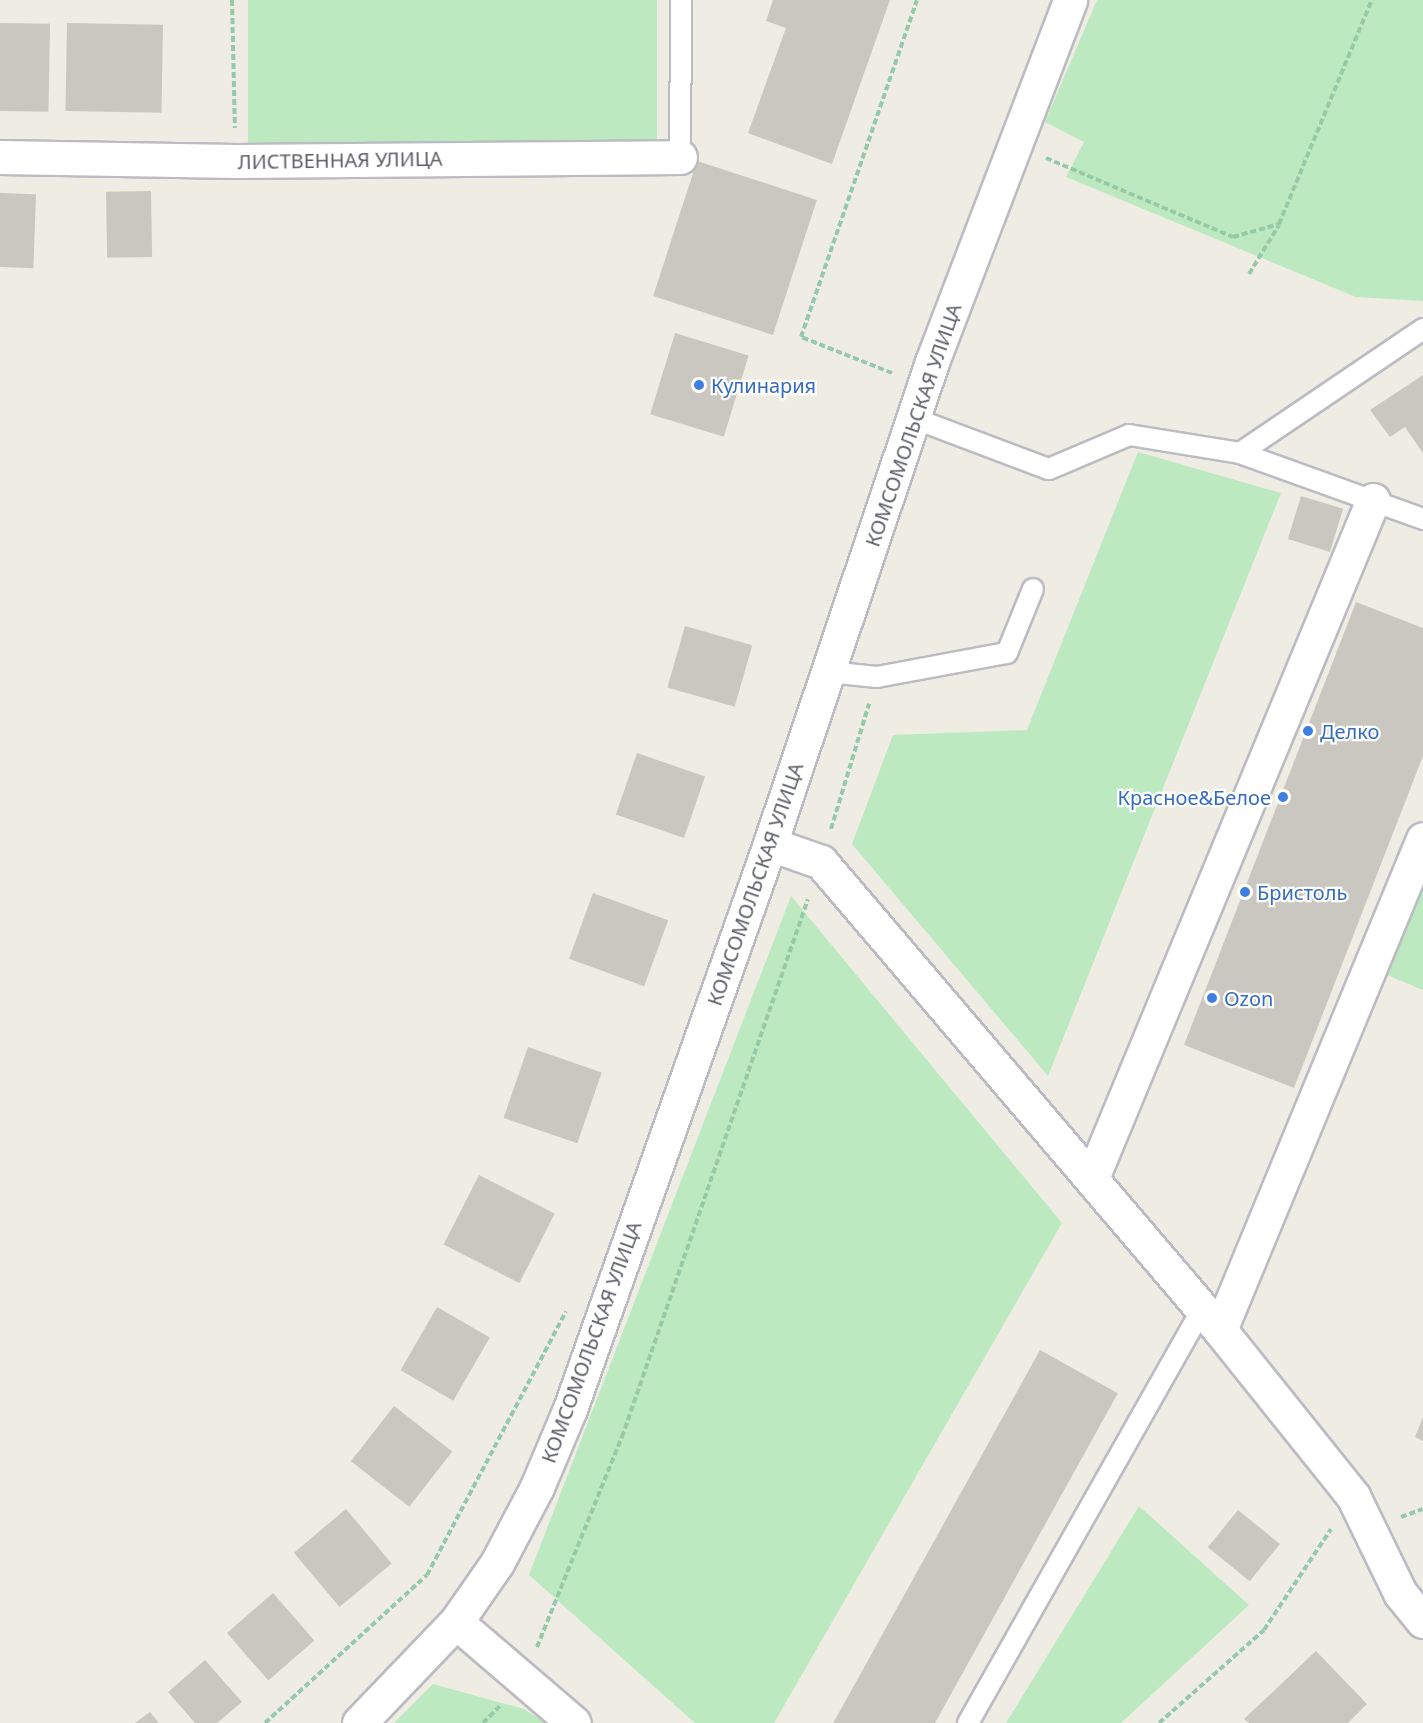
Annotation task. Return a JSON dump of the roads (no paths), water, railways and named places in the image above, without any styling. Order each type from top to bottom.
[{"type":"street","name":"КОМСОМОЛЬСКАЯ УЛИЦА","points":[[359,1723],[456,1622],[497,1563],[537,1487],[570,1409],[770,844],[913,418],[1070,0]]},
{"type":"street","name":"ЛИСТВЕННАЯ УЛИЦА","points":[[0,157],[236,161],[680,157]]},
{"type":"street","points":[[1092,1178],[1373,500]]},
{"type":"street","points":[[1211,1320],[1423,839]]},
{"type":"street","points":[[770,844],[821,862],[1092,1178],[1211,1320],[1353,1496],[1423,1621]]},
{"type":"street","points":[[456,1622],[566,1720]]},
{"type":"lane","points":[[680,157],[681,0]]},
{"type":"lane","points":[[1240,453],[1423,328]]},
{"type":"lane","points":[[913,418],[1049,469],[1129,435],[1240,453],[1423,519]]},
{"type":"lane","points":[[829,672],[877,677],[1007,653],[1033,589]]},
{"type":"lane","points":[[968,1723],[1211,1320]]},
{"type":"place","name":"Кулинария","points":[[699,385]]},
{"type":"place","name":"Делко","points":[[1308,731]]},
{"type":"place","name":"Красное&Белое","points":[[1283,797]]},
{"type":"place","name":"Бристоль","points":[[1245,892]]},
{"type":"place","name":"Ozon","points":[[1212,998]]}]
